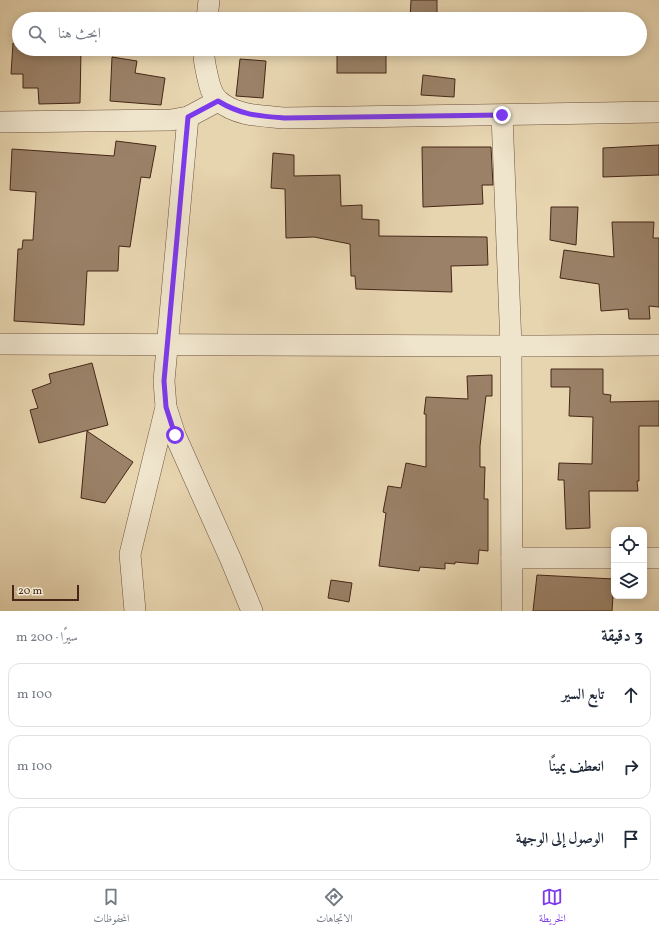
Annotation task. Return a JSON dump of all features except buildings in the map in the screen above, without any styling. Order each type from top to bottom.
[{"type":"street","points":[[207,12],[208,0]]},
{"type":"street","points":[[203,56],[209,86],[218,101],[231,109],[252,115],[284,118],[659,112]]},
{"type":"street","points":[[0,122],[171,120],[188,117],[218,101]]},
{"type":"street","points":[[502,115],[511,346],[512,611]]},
{"type":"street","points":[[188,117],[166,345],[164,381],[166,407],[175,435],[231,560],[252,611]]},
{"type":"street","points":[[0,344],[511,346],[659,345]]},
{"type":"street","points":[[134,611],[130,554],[166,407]]},
{"type":"street","points":[[512,558],[611,558]]},
{"type":"street","points":[[647,558],[659,558]]},
{"type":"route","points":[[175,435],[166,407],[164,381],[166,345],[188,117],[218,101],[231,109],[252,115],[284,118],[502,115]]}]
